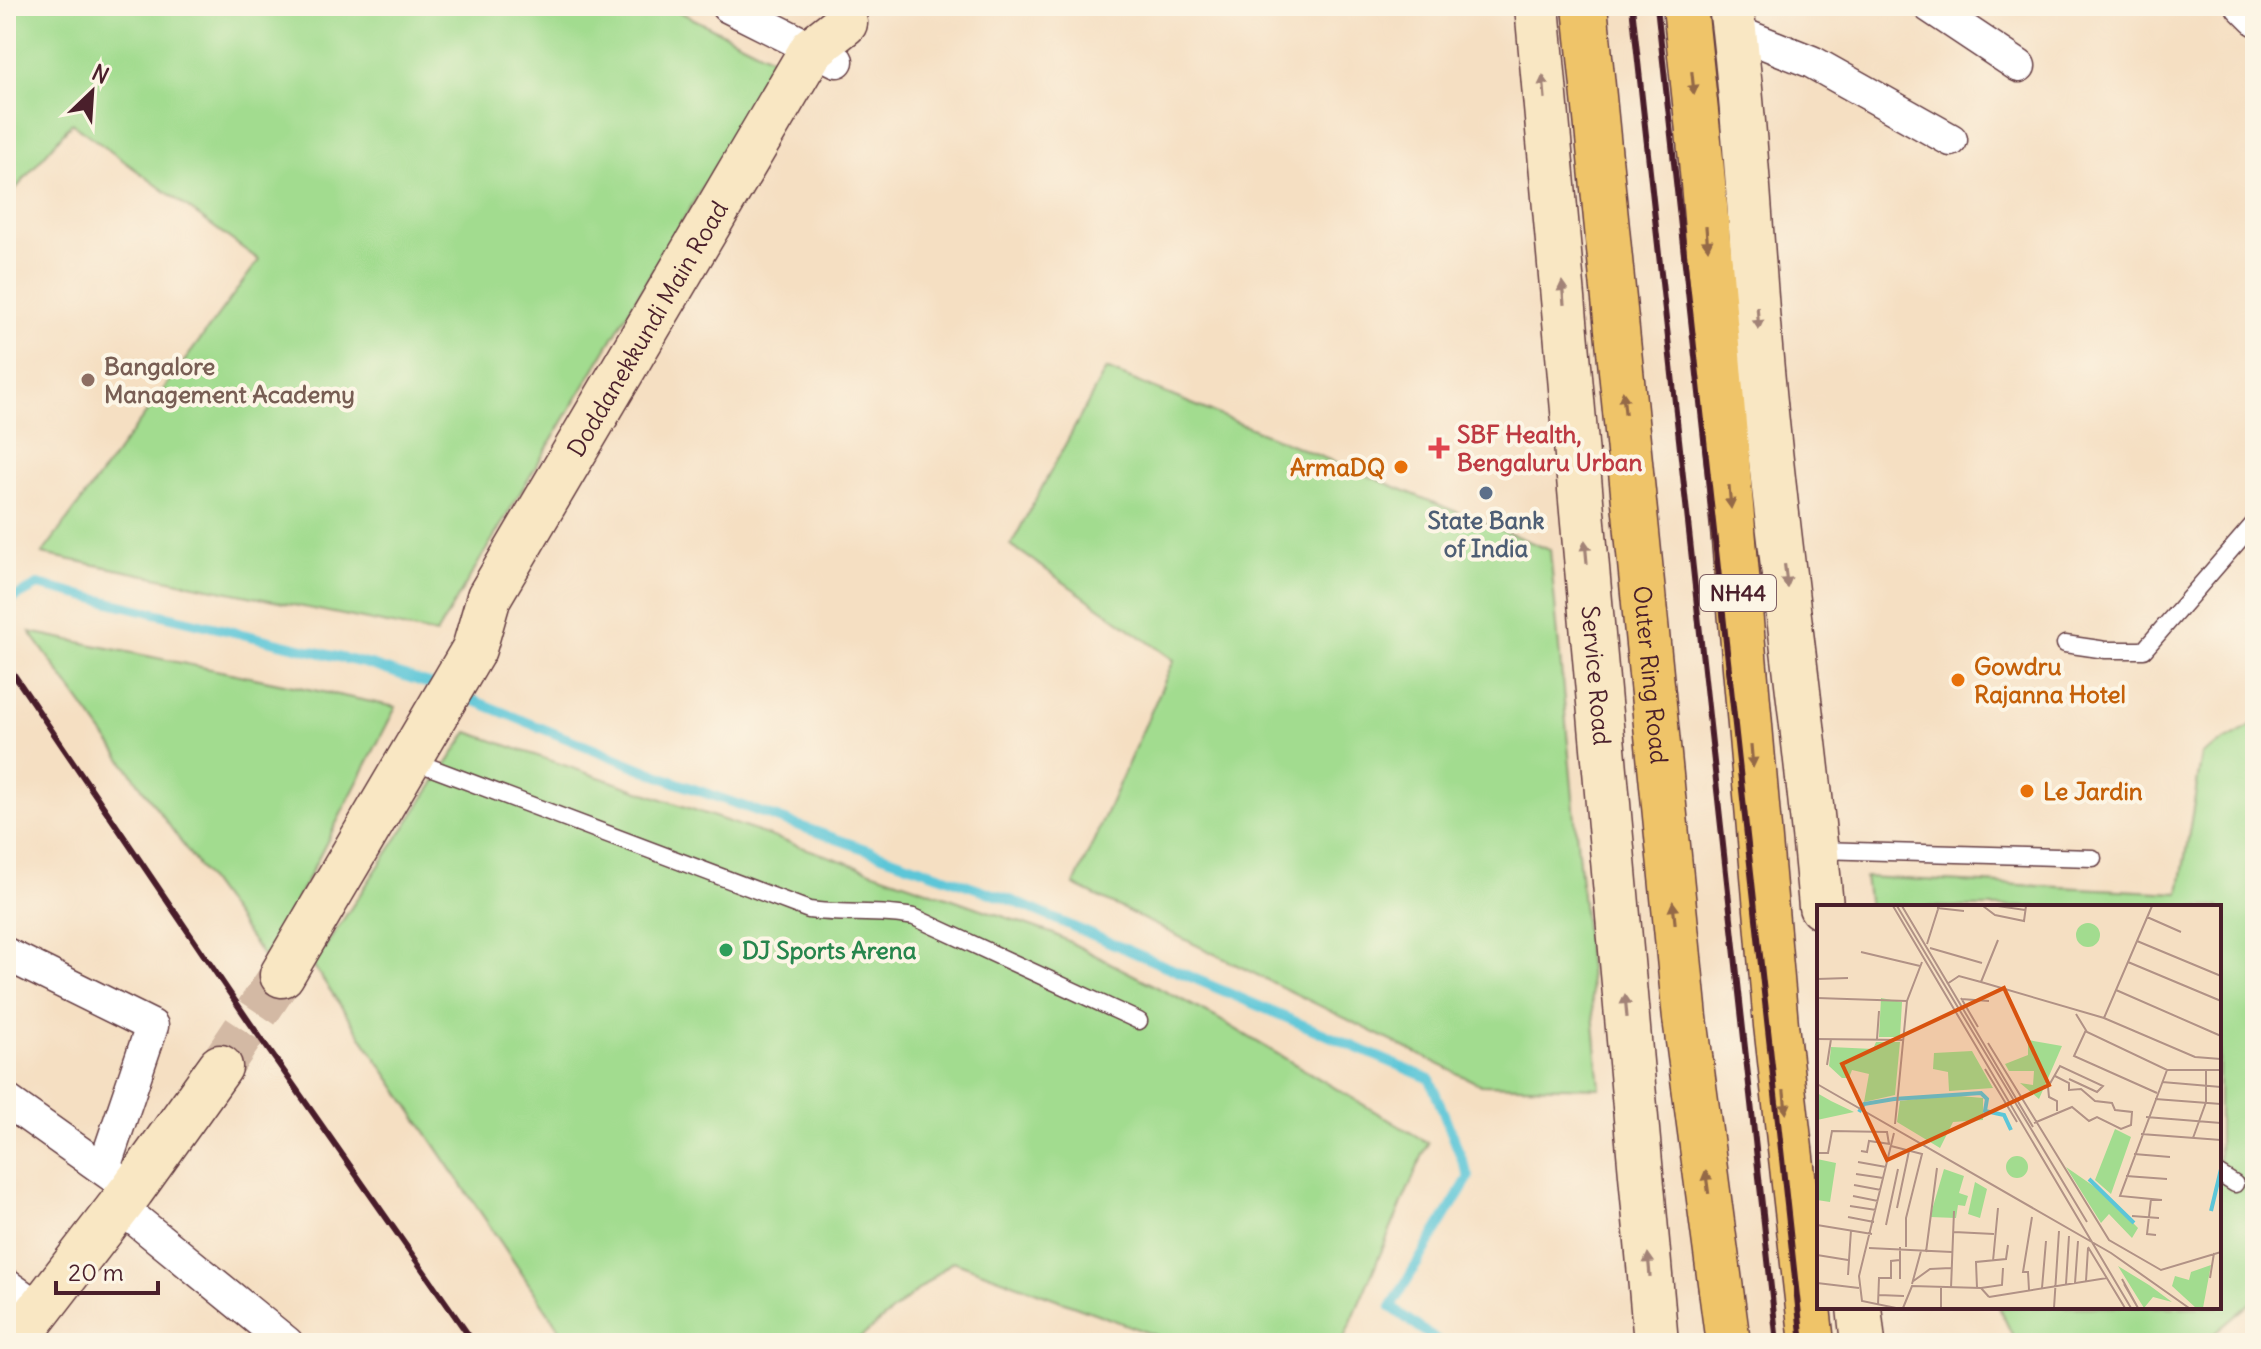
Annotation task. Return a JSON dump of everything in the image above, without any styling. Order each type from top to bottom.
[{"type":"highway","name":"Outer Ring Road","points":[[1585,6],[1685,1018],[1728,1343]]},
{"type":"highway","name":"NH44","points":[[1685,6],[1701,160],[1764,904],[1812,1343]]},
{"type":"street","points":[[727,6],[837,35]]},
{"type":"street","name":"Service Road","points":[[1537,6],[1656,1343]]},
{"type":"street","points":[[1929,6],[2019,66]]},
{"type":"street","points":[[2242,6],[2255,19]]},
{"type":"street","points":[[1732,18],[1951,140]]},
{"type":"street","points":[[1732,18],[1763,382],[1821,905]]},
{"type":"street","name":"Doddanekkundi Main Road","points":[[282,975],[474,649],[513,612],[837,35]]},
{"type":"street","points":[[6,954],[152,1026],[118,1188]]},
{"type":"street","points":[[18,1324],[118,1188],[220,1067]]},
{"type":"street","points":[[6,1100],[118,1188],[287,1343]]},
{"type":"street","points":[[1859,1309],[1863,1343]]},
{"type":"lane","points":[[2065,644],[2106,650],[2144,650],[2255,522]]},
{"type":"lane","points":[[420,741],[809,910],[835,914],[891,913],[914,917],[1139,1021]]},
{"type":"lane","points":[[1816,850],[2093,858]]},
{"type":"lane","points":[[2221,1175],[2235,1184]]},
{"type":"green space","points":[[6,6],[668,6],[778,61],[436,634],[42,554],[259,260],[72,123],[6,197]]},
{"type":"green space","points":[[1106,369],[1550,550],[1600,1088],[1481,1085],[1074,885],[1174,660],[1011,545]]},
{"type":"green space","points":[[30,632],[396,707],[266,960]]},
{"type":"green space","points":[[2255,724],[2255,1299],[2203,1343],[2016,1343],[2000,1309],[2221,1309],[2221,905],[1869,905],[1865,877],[2179,893],[2202,754]]},
{"type":"green space","points":[[468,732],[1054,934],[1215,1017],[1428,1143],[1342,1343],[1176,1343],[953,1261],[854,1343],[569,1343],[313,965]]},
{"type":"waterway","points":[[6,602],[38,585],[371,665],[438,687]]},
{"type":"waterway","points":[[460,695],[677,783],[1013,901],[1430,1079],[1469,1177],[1391,1307],[1440,1343]]},
{"type":"tunnel","points":[[220,1067],[282,975]]},
{"type":"railway","points":[[1632,6],[1777,1343]]},
{"type":"railway","points":[[1657,6],[1802,1343]]},
{"type":"railway","points":[[6,663],[250,1023],[474,1343]]},
{"type":"place","name":"Bangalore Management Academy","points":[[88,380]]},
{"type":"place","name":"SBF Health, Bengaluru Urban","points":[[1439,448]]},
{"type":"place","name":"ArmaDQ","points":[[1401,467]]},
{"type":"place","name":"State Bank of India","points":[[1486,493]]},
{"type":"place","name":"Gowdru Rajanna Hotel","points":[[1958,680]]},
{"type":"place","name":"Le Jardin","points":[[2027,791]]},
{"type":"place","name":"DJ Sports Arena","points":[[726,950]]}]
